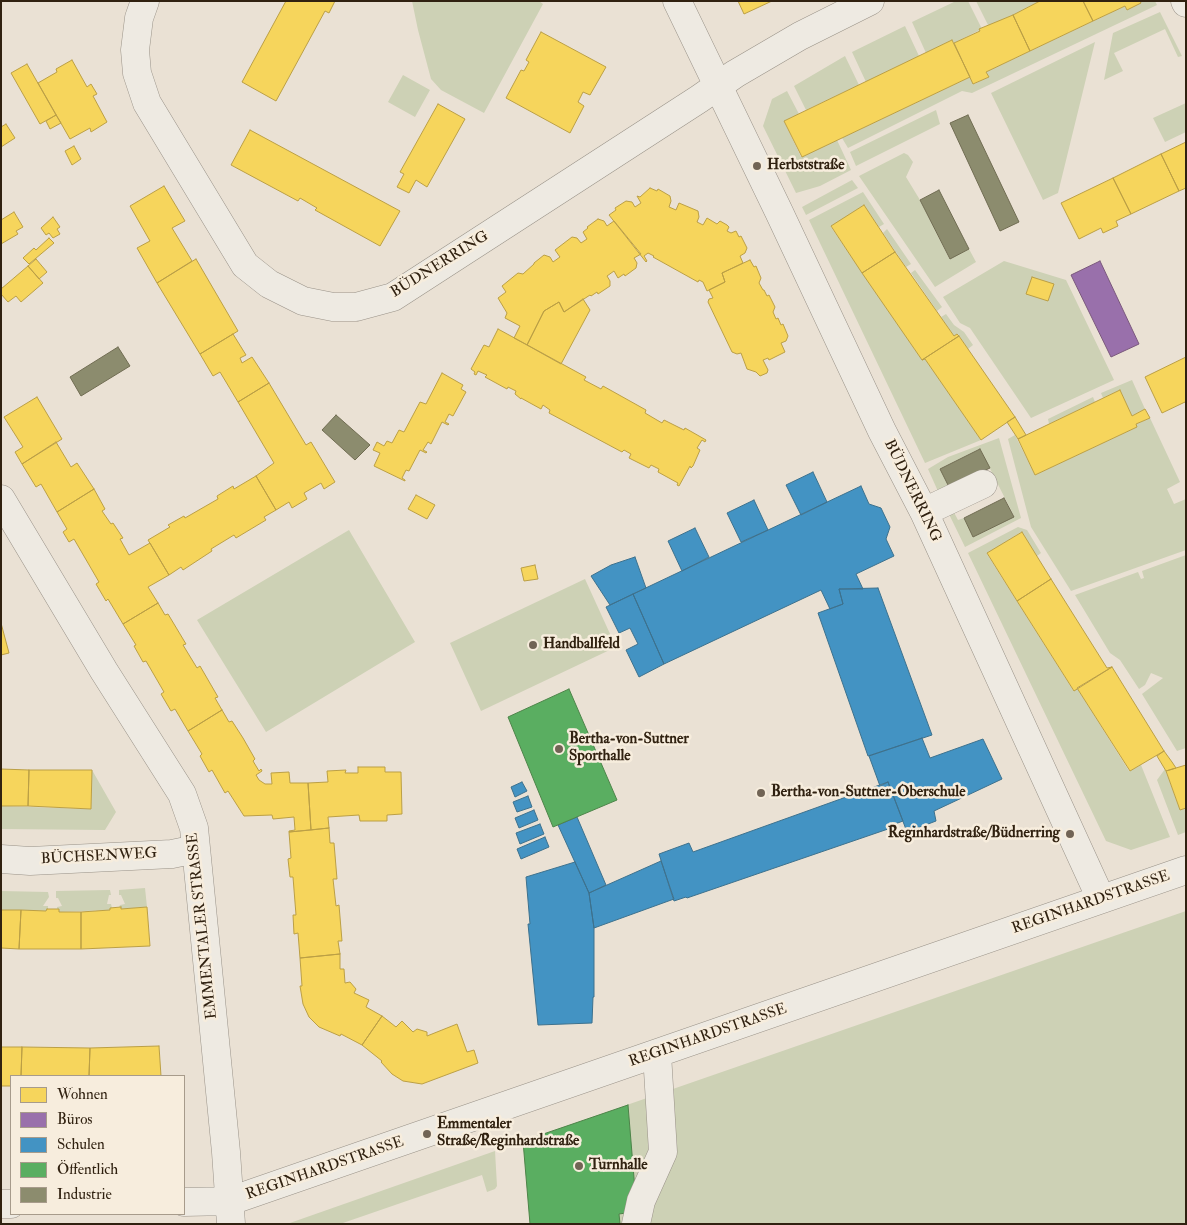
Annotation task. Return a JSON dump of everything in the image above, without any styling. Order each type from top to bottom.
[{"type":"street","name":"BÜDNERRING","points":[[145,1],[139,18],[135,50],[137,74],[147,103],[245,265],[268,284],[303,301],[333,307],[356,307],[393,297],[717,86]]},
{"type":"street","name":"BÜDNERRING","points":[[677,1],[882,432],[924,512],[1101,899]]},
{"type":"street","points":[[717,86],[800,36],[870,1]]},
{"type":"street","points":[[924,512],[983,484]]},
{"type":"street","name":"EMMENTALER STRASSE","points":[[1,499],[104,671],[182,794],[194,828],[231,1213]]},
{"type":"street","name":"BÜCHSENWEG","points":[[1,859],[30,861],[172,854],[196,849]]},
{"type":"street","name":"REGINHARDSTRASSE","points":[[185,1202],[231,1213],[658,1054],[1186,870]]},
{"type":"street","points":[[636,1224],[641,1201],[663,1152],[658,1054]]},
{"type":"green space","points":[[412,1],[539,1],[543,4],[484,113],[441,90],[431,79]]},
{"type":"green space","points":[[956,1],[968,1],[982,29],[954,43],[952,40],[926,53],[912,22]]},
{"type":"green space","points":[[976,1],[1040,1],[991,26],[988,25]]},
{"type":"green space","points":[[1140,1],[1155,1],[1157,5],[972,93],[962,91],[848,148],[842,138],[970,77],[974,84],[989,77],[986,72],[1125,6],[1127,10]]},
{"type":"green space","points":[[1160,12],[1182,56],[1178,57],[1165,29],[1114,53],[1123,71],[1104,80],[1113,33]]},
{"type":"green space","points":[[905,26],[919,56],[866,82],[852,52]]},
{"type":"green space","points":[[1095,42],[1058,193],[1043,200],[991,93]]},
{"type":"green space","points":[[845,56],[859,85],[806,110],[794,86]]},
{"type":"green space","points":[[403,75],[430,90],[415,117],[388,102]]},
{"type":"green space","points":[[787,91],[799,114],[784,121],[801,157],[837,140],[851,170],[820,186],[796,193],[763,126],[772,99]]},
{"type":"green space","points":[[1186,103],[1186,132],[1165,142],[1153,118]]},
{"type":"green space","points":[[936,110],[940,124],[856,166],[850,152]]},
{"type":"green space","points":[[904,153],[913,162],[906,177],[920,200],[949,258],[969,249],[976,262],[935,287],[859,176]]},
{"type":"green space","points":[[852,180],[858,188],[806,215],[802,207]]},
{"type":"green space","points":[[863,192],[884,224],[879,227],[864,205],[831,227],[922,360],[925,359],[981,440],[925,463],[809,220]]},
{"type":"green space","points":[[887,229],[911,264],[906,267],[883,233]]},
{"type":"green space","points":[[1004,261],[1066,280],[1114,380],[1031,418],[970,328],[960,323],[943,297]]},
{"type":"green space","points":[[915,270],[942,307],[937,311],[911,273]]},
{"type":"green space","points":[[946,314],[954,325],[964,332],[973,345],[968,349],[958,334],[954,336],[941,317]]},
{"type":"green space","points":[[1132,380],[1145,409],[1132,416],[1120,390],[1103,398],[1101,393]]},
{"type":"green space","points":[[1093,397],[1095,402],[1049,424],[1048,419]]},
{"type":"green space","points":[[1150,418],[1180,482],[1167,489],[1174,504],[1186,499],[1186,550],[1071,591],[1031,527],[1008,439],[1015,435],[1035,475],[1137,427],[1136,424]]},
{"type":"green space","points":[[999,438],[1021,518],[965,547],[946,508],[950,505],[958,520],[964,518],[973,537],[1014,516],[980,449],[940,469],[949,487],[941,498],[928,469],[948,457]]},
{"type":"green space","points":[[1018,527],[1027,530],[1041,553],[1037,556],[1021,532],[987,554],[1073,690],[1077,688],[1129,771],[1141,765],[1170,837],[1131,850],[1106,841],[968,553]]},
{"type":"green space","points":[[349,530],[415,642],[266,732],[197,620]]},
{"type":"green space","points":[[1186,555],[1186,748],[1177,751],[1142,694],[1163,678],[1151,673],[1145,685],[1139,689],[1120,660],[1110,653],[1075,595],[1138,572],[1141,579],[1144,578],[1142,571]]},
{"type":"green space","name":"Handballfeld","points":[[585,579],[616,647],[481,711],[450,643]]},
{"type":"green space","points":[[1165,769],[1180,810],[1186,808],[1186,832],[1178,835],[1157,780]]},
{"type":"green space","points":[[92,770],[116,812],[105,830],[1,829],[1,806],[91,809]]},
{"type":"green space","points":[[145,888],[147,907],[121,909],[119,907],[125,904],[121,895],[119,895],[119,890]]},
{"type":"green space","points":[[110,890],[111,895],[109,895],[107,904],[111,904],[112,908],[110,910],[59,912],[57,909],[57,907],[62,906],[58,898],[56,898],[56,891]]},
{"type":"green space","points":[[1,891],[48,892],[49,897],[43,906],[48,906],[48,909],[46,911],[1,910]]},
{"type":"green space","points":[[1186,911],[1186,1224],[530,1224],[523,1141]]},
{"type":"green space","points":[[495,1151],[497,1186],[495,1189],[487,1192],[482,1175],[340,1224],[287,1224]]},
{"type":"building: Wohnen","points":[[286,1],[335,1],[329,13],[325,11],[276,101],[242,82]]},
{"type":"building: Wohnen","points":[[738,1],[772,1],[744,14]]},
{"type":"building: Wohnen","points":[[1040,1],[1083,1],[1093,21],[1030,51],[1013,15]]},
{"type":"building: Wohnen","points":[[1083,1],[1140,1],[1141,3],[1127,10],[1125,6],[1093,21]]},
{"type":"building: Wohnen","points":[[1013,15],[1030,51],[986,72],[989,77],[973,84],[954,43],[980,31],[979,29]]},
{"type":"building: Wohnen","points":[[541,32],[606,67],[590,95],[583,92],[578,102],[584,106],[570,133],[506,98],[521,70],[524,71],[529,62],[526,60]]},
{"type":"building: Wohnen","points":[[952,40],[970,77],[802,157],[784,121]]},
{"type":"building: Wohnen","points":[[72,60],[87,87],[91,84],[97,94],[93,96],[107,122],[91,132],[90,128],[70,139],[38,83],[57,72],[56,69]]},
{"type":"building: Wohnen","points":[[27,64],[56,115],[40,124],[11,73]]},
{"type":"building: Wohnen","points":[[438,104],[465,119],[427,187],[416,180],[409,193],[397,187],[404,174],[400,172]]},
{"type":"building: Wohnen","points":[[56,115],[61,123],[50,129],[46,121]]},
{"type":"building: Wohnen","points":[[6,124],[15,138],[1,147],[1,127]]},
{"type":"building: Wohnen","points":[[250,130],[400,211],[380,246],[315,210],[317,208],[300,198],[298,201],[231,165]]},
{"type":"building: Wohnen","points":[[1186,142],[1186,188],[1179,191],[1161,154]]},
{"type":"building: Wohnen","points":[[74,146],[81,159],[72,165],[65,151]]},
{"type":"building: Wohnen","points":[[1161,154],[1179,191],[1131,214],[1113,178]]},
{"type":"building: Wohnen","points":[[1113,178],[1131,214],[1116,221],[1118,226],[1103,233],[1101,228],[1079,239],[1061,203]]},
{"type":"building: Wohnen","points":[[164,186],[185,221],[172,228],[192,261],[157,283],[137,248],[150,241],[130,206]]},
{"type":"building: Wohnen","points":[[650,188],[657,191],[658,189],[670,196],[669,207],[676,210],[679,203],[698,211],[699,217],[697,222],[703,225],[707,218],[717,224],[720,221],[729,227],[727,231],[731,233],[736,231],[739,237],[741,236],[747,248],[745,253],[740,256],[743,263],[722,273],[725,282],[707,291],[703,282],[699,280],[698,282],[648,253],[644,256],[646,262],[609,215],[616,210],[615,208],[626,201],[632,202],[635,207],[641,203],[637,196],[640,197]]},
{"type":"building: Wohnen","points":[[864,205],[895,252],[862,273],[831,226]]},
{"type":"building: Wohnen","points":[[14,212],[23,227],[16,231],[18,234],[1,244],[1,220]]},
{"type":"building: Wohnen","points":[[53,217],[60,227],[57,229],[60,234],[53,238],[49,233],[46,235],[41,228]]},
{"type":"building: Wohnen","points":[[598,219],[604,221],[607,226],[614,221],[641,254],[634,258],[637,263],[636,268],[625,276],[624,274],[618,278],[614,271],[607,276],[610,286],[598,294],[597,292],[590,295],[564,312],[559,302],[544,311],[527,345],[514,338],[520,326],[505,318],[507,313],[498,298],[506,292],[502,286],[518,273],[523,274],[544,255],[550,257],[553,262],[560,257],[555,250],[572,237],[577,238],[581,243],[587,239],[583,232]]},
{"type":"building: Wohnen","points":[[49,238],[54,243],[29,264],[23,258],[34,248],[36,250]]},
{"type":"building: Wohnen","points":[[895,252],[954,336],[957,334],[959,336],[922,360],[862,273]]},
{"type":"building: Wohnen","points":[[36,259],[47,272],[39,279],[28,266]]},
{"type":"building: Wohnen","points":[[196,259],[238,331],[200,354],[157,283]]},
{"type":"building: Wohnen","points":[[750,260],[754,267],[756,266],[761,278],[759,283],[767,296],[769,295],[775,307],[773,312],[776,319],[778,318],[781,325],[783,324],[788,336],[786,341],[781,343],[785,352],[769,360],[768,358],[763,360],[768,370],[767,373],[760,376],[756,372],[747,369],[741,353],[732,352],[708,302],[709,299],[713,298],[709,290],[725,282],[722,273]]},
{"type":"building: Wohnen","points":[[28,266],[43,283],[21,302],[16,296],[8,302],[1,294],[1,289]]},
{"type":"building: Wohnen","points":[[1032,277],[1054,284],[1048,301],[1026,294]]},
{"type":"building: Wohnen","points":[[583,299],[590,310],[561,364],[527,345],[544,311],[559,302],[564,312]]},
{"type":"building: Wohnen","points":[[498,329],[586,377],[584,380],[601,389],[603,386],[646,410],[645,413],[662,423],[664,420],[684,430],[685,428],[706,440],[705,442],[702,440],[697,448],[700,450],[693,466],[691,468],[690,466],[679,486],[677,485],[678,483],[658,472],[659,469],[651,465],[649,468],[629,458],[631,454],[624,450],[622,452],[549,413],[550,410],[543,405],[541,409],[521,399],[515,394],[516,391],[508,387],[507,389],[485,377],[487,375],[478,371],[476,375],[474,374],[475,372],[471,369],[484,345],[489,347]]},
{"type":"building: Wohnen","points":[[233,334],[246,355],[240,358],[242,363],[252,357],[269,383],[238,402],[220,372],[213,376],[200,354]]},
{"type":"building: Wohnen","points":[[959,336],[1015,417],[981,440],[925,359],[922,360]]},
{"type":"building: Wohnen","points":[[1186,357],[1186,405],[1185,402],[1162,413],[1145,377]]},
{"type":"building: Wohnen","points":[[442,373],[463,385],[461,389],[466,392],[453,416],[449,414],[445,422],[449,424],[442,422],[431,444],[428,442],[423,450],[426,453],[420,450],[409,471],[406,470],[402,478],[405,481],[374,466],[380,453],[373,450],[377,442],[384,446],[387,441],[392,443],[399,430],[404,432],[420,402],[426,404]]},
{"type":"building: Wohnen","points":[[269,383],[306,445],[311,442],[335,482],[324,489],[321,483],[304,493],[307,499],[292,508],[289,502],[276,510],[256,476],[274,463],[238,402]]},
{"type":"building: Wohnen","points":[[1120,390],[1132,416],[1145,409],[1150,418],[1136,424],[1137,427],[1035,475],[1018,439]]},
{"type":"building: Wohnen","points":[[37,397],[62,439],[22,464],[15,452],[23,447],[4,417]]},
{"type":"building: Wohnen","points":[[1015,417],[1026,435],[1018,439],[1007,422]]},
{"type":"building: Wohnen","points":[[56,442],[71,467],[77,463],[94,489],[57,512],[41,484],[36,487],[22,464]]},
{"type":"building: Wohnen","points":[[256,476],[276,510],[264,517],[266,520],[236,538],[234,535],[183,570],[181,567],[169,575],[148,540],[170,527],[168,525],[184,516],[185,518],[218,499],[217,496],[233,486],[234,489]]},
{"type":"building: Wohnen","points":[[94,489],[105,509],[102,511],[123,538],[120,539],[129,555],[150,543],[169,575],[148,587],[158,603],[123,624],[108,599],[106,601],[96,584],[99,582],[74,539],[69,542],[63,532],[67,529],[57,512]]},
{"type":"building: Wohnen","points":[[416,495],[435,505],[427,519],[408,509]]},
{"type":"building: Wohnen","points":[[1022,532],[1051,579],[1017,601],[987,553]]},
{"type":"building: Wohnen","points":[[535,565],[538,579],[524,581],[521,568]]},
{"type":"building: Wohnen","points":[[1051,579],[1107,668],[1112,667],[1074,691],[1017,601]]},
{"type":"building: Wohnen","points":[[158,603],[165,615],[168,614],[186,644],[183,645],[197,668],[200,666],[218,697],[215,698],[222,710],[188,731],[175,709],[171,711],[161,694],[164,692],[146,661],[143,662],[134,646],[136,645],[123,624]]},
{"type":"building: Wohnen","points":[[1,623],[9,653],[1,655]]},
{"type":"building: Wohnen","points":[[1112,667],[1164,751],[1130,771],[1077,688]]},
{"type":"building: Wohnen","points":[[222,710],[229,722],[232,721],[243,738],[255,759],[253,761],[259,771],[261,769],[262,771],[256,775],[259,780],[265,784],[272,784],[271,773],[289,772],[290,783],[308,783],[311,830],[289,832],[295,830],[294,817],[273,819],[272,815],[244,816],[228,791],[225,793],[212,770],[209,772],[200,756],[202,754],[188,731]]},
{"type":"building: Wohnen","points":[[1164,751],[1176,768],[1166,771],[1157,756]]},
{"type":"building: Wohnen","points":[[1186,765],[1186,808],[1180,810],[1166,771]]},
{"type":"building: Wohnen","points":[[358,767],[385,767],[385,772],[401,772],[402,814],[387,815],[387,821],[360,821],[359,815],[328,817],[329,828],[311,830],[308,783],[328,782],[327,771],[346,770],[345,773],[358,773]]},
{"type":"building: Wohnen","points":[[1,769],[29,770],[28,806],[1,806]]},
{"type":"building: Wohnen","points":[[29,770],[92,770],[91,809],[28,806]]},
{"type":"building: Wohnen","points":[[329,828],[330,843],[334,843],[337,879],[333,879],[336,906],[339,905],[342,941],[338,941],[340,954],[300,958],[298,933],[294,934],[293,915],[296,915],[293,877],[290,877],[288,859],[291,858],[289,832]]},
{"type":"building: Wohnen","points":[[121,907],[121,909],[147,907],[150,946],[81,949],[81,912],[110,910],[110,908]]},
{"type":"building: Wohnen","points":[[47,909],[59,909],[59,912],[81,912],[81,949],[19,949],[21,910],[46,911]]},
{"type":"building: Wohnen","points":[[1,910],[21,910],[19,949],[1,948]]},
{"type":"building: Wohnen","points":[[340,954],[340,969],[344,969],[345,983],[350,982],[356,989],[354,993],[369,1000],[366,1007],[382,1016],[362,1045],[341,1034],[340,1036],[319,1027],[309,1017],[303,1004],[300,986],[302,986],[300,958]]},
{"type":"building: Wohnen","points":[[382,1016],[396,1027],[402,1021],[413,1032],[417,1029],[427,1032],[427,1036],[457,1024],[467,1052],[474,1050],[478,1063],[422,1084],[403,1081],[392,1074],[382,1061],[362,1045]]},
{"type":"building: Wohnen","points":[[159,1046],[161,1075],[89,1075],[90,1048]]},
{"type":"building: Wohnen","points":[[1,1047],[22,1047],[21,1075],[10,1075],[10,1086],[1,1086]]},
{"type":"building: Wohnen","points":[[22,1047],[90,1048],[89,1075],[21,1075]]},
{"type":"building: Büros","points":[[1100,261],[1139,344],[1111,357],[1071,275]]},
{"type":"building: Schulen","points":[[813,472],[827,502],[801,515],[786,485]]},
{"type":"building: Schulen","points":[[861,486],[869,504],[881,508],[890,527],[886,539],[894,556],[856,574],[863,589],[839,589],[843,604],[830,609],[821,590],[664,664],[633,594]]},
{"type":"building: Schulen","points":[[754,500],[768,530],[741,542],[727,513]]},
{"type":"building: Schulen","points":[[695,528],[709,557],[682,571],[668,541]]},
{"type":"building: Schulen","points":[[635,557],[646,588],[610,605],[591,576],[611,565]]},
{"type":"building: Schulen","points":[[878,588],[932,735],[868,756],[818,613],[843,604],[839,589]]},
{"type":"building: Schulen","points":[[633,594],[664,664],[639,677],[626,650],[638,644],[630,628],[619,633],[606,607]]},
{"type":"building: Schulen","points":[[922,738],[930,758],[983,739],[1002,779],[934,811],[936,821],[907,832],[888,782],[880,786],[869,756]]},
{"type":"building: Schulen","points":[[522,782],[527,791],[515,797],[511,787]]},
{"type":"building: Schulen","points":[[888,782],[903,821],[887,827],[888,829],[674,901],[659,854],[689,843],[693,852]]},
{"type":"building: Schulen","points":[[528,796],[532,807],[517,812],[513,802]]},
{"type":"building: Schulen","points":[[534,810],[538,820],[519,828],[515,818]]},
{"type":"building: Schulen","points":[[577,817],[606,885],[589,893],[558,825]]},
{"type":"building: Schulen","points":[[540,824],[544,834],[520,844],[516,833]]},
{"type":"building: Schulen","points":[[545,837],[549,847],[521,859],[517,849]]},
{"type":"building: Schulen","points":[[661,861],[674,899],[594,928],[589,893]]},
{"type":"building: Schulen","points":[[575,862],[589,893],[594,928],[592,1023],[538,1025],[528,924],[530,924],[526,877]]},
{"type":"building: Öffentlich","name":"Bertha-von-Suttner Sporthalle","points":[[569,689],[617,800],[553,827],[508,717]]},
{"type":"building: Öffentlich","name":"Turnhalle","points":[[628,1105],[635,1190],[626,1213],[619,1214],[620,1224],[530,1224],[523,1141]]},
{"type":"building: Industrie","points":[[968,115],[1019,222],[1000,231],[950,123]]},
{"type":"building: Industrie","points":[[939,190],[969,249],[950,259],[920,200]]},
{"type":"building: Industrie","points":[[118,347],[130,366],[81,396],[70,377]]},
{"type":"building: Industrie","points":[[336,415],[370,445],[355,460],[322,430]]},
{"type":"building: Industrie","points":[[980,449],[990,468],[949,487],[940,469]]},
{"type":"building: Industrie","points":[[1004,498],[1014,517],[973,537],[964,518]]},
{"type":"place","name":"Herbststraße","points":[[757,166]]},
{"type":"place","name":"Handballfeld","points":[[533,645]]},
{"type":"place","name":"Bertha-von-Suttner Sporthalle","points":[[559,749]]},
{"type":"place","name":"Bertha-von-Suttner-Oberschule","points":[[761,793]]},
{"type":"place","name":"Reginhardstraße/Büdnerring","points":[[1070,834]]},
{"type":"place","name":"Emmentaler Straße/Reginhardstraße","points":[[427,1134]]},
{"type":"place","name":"Turnhalle","points":[[579,1166]]}]
